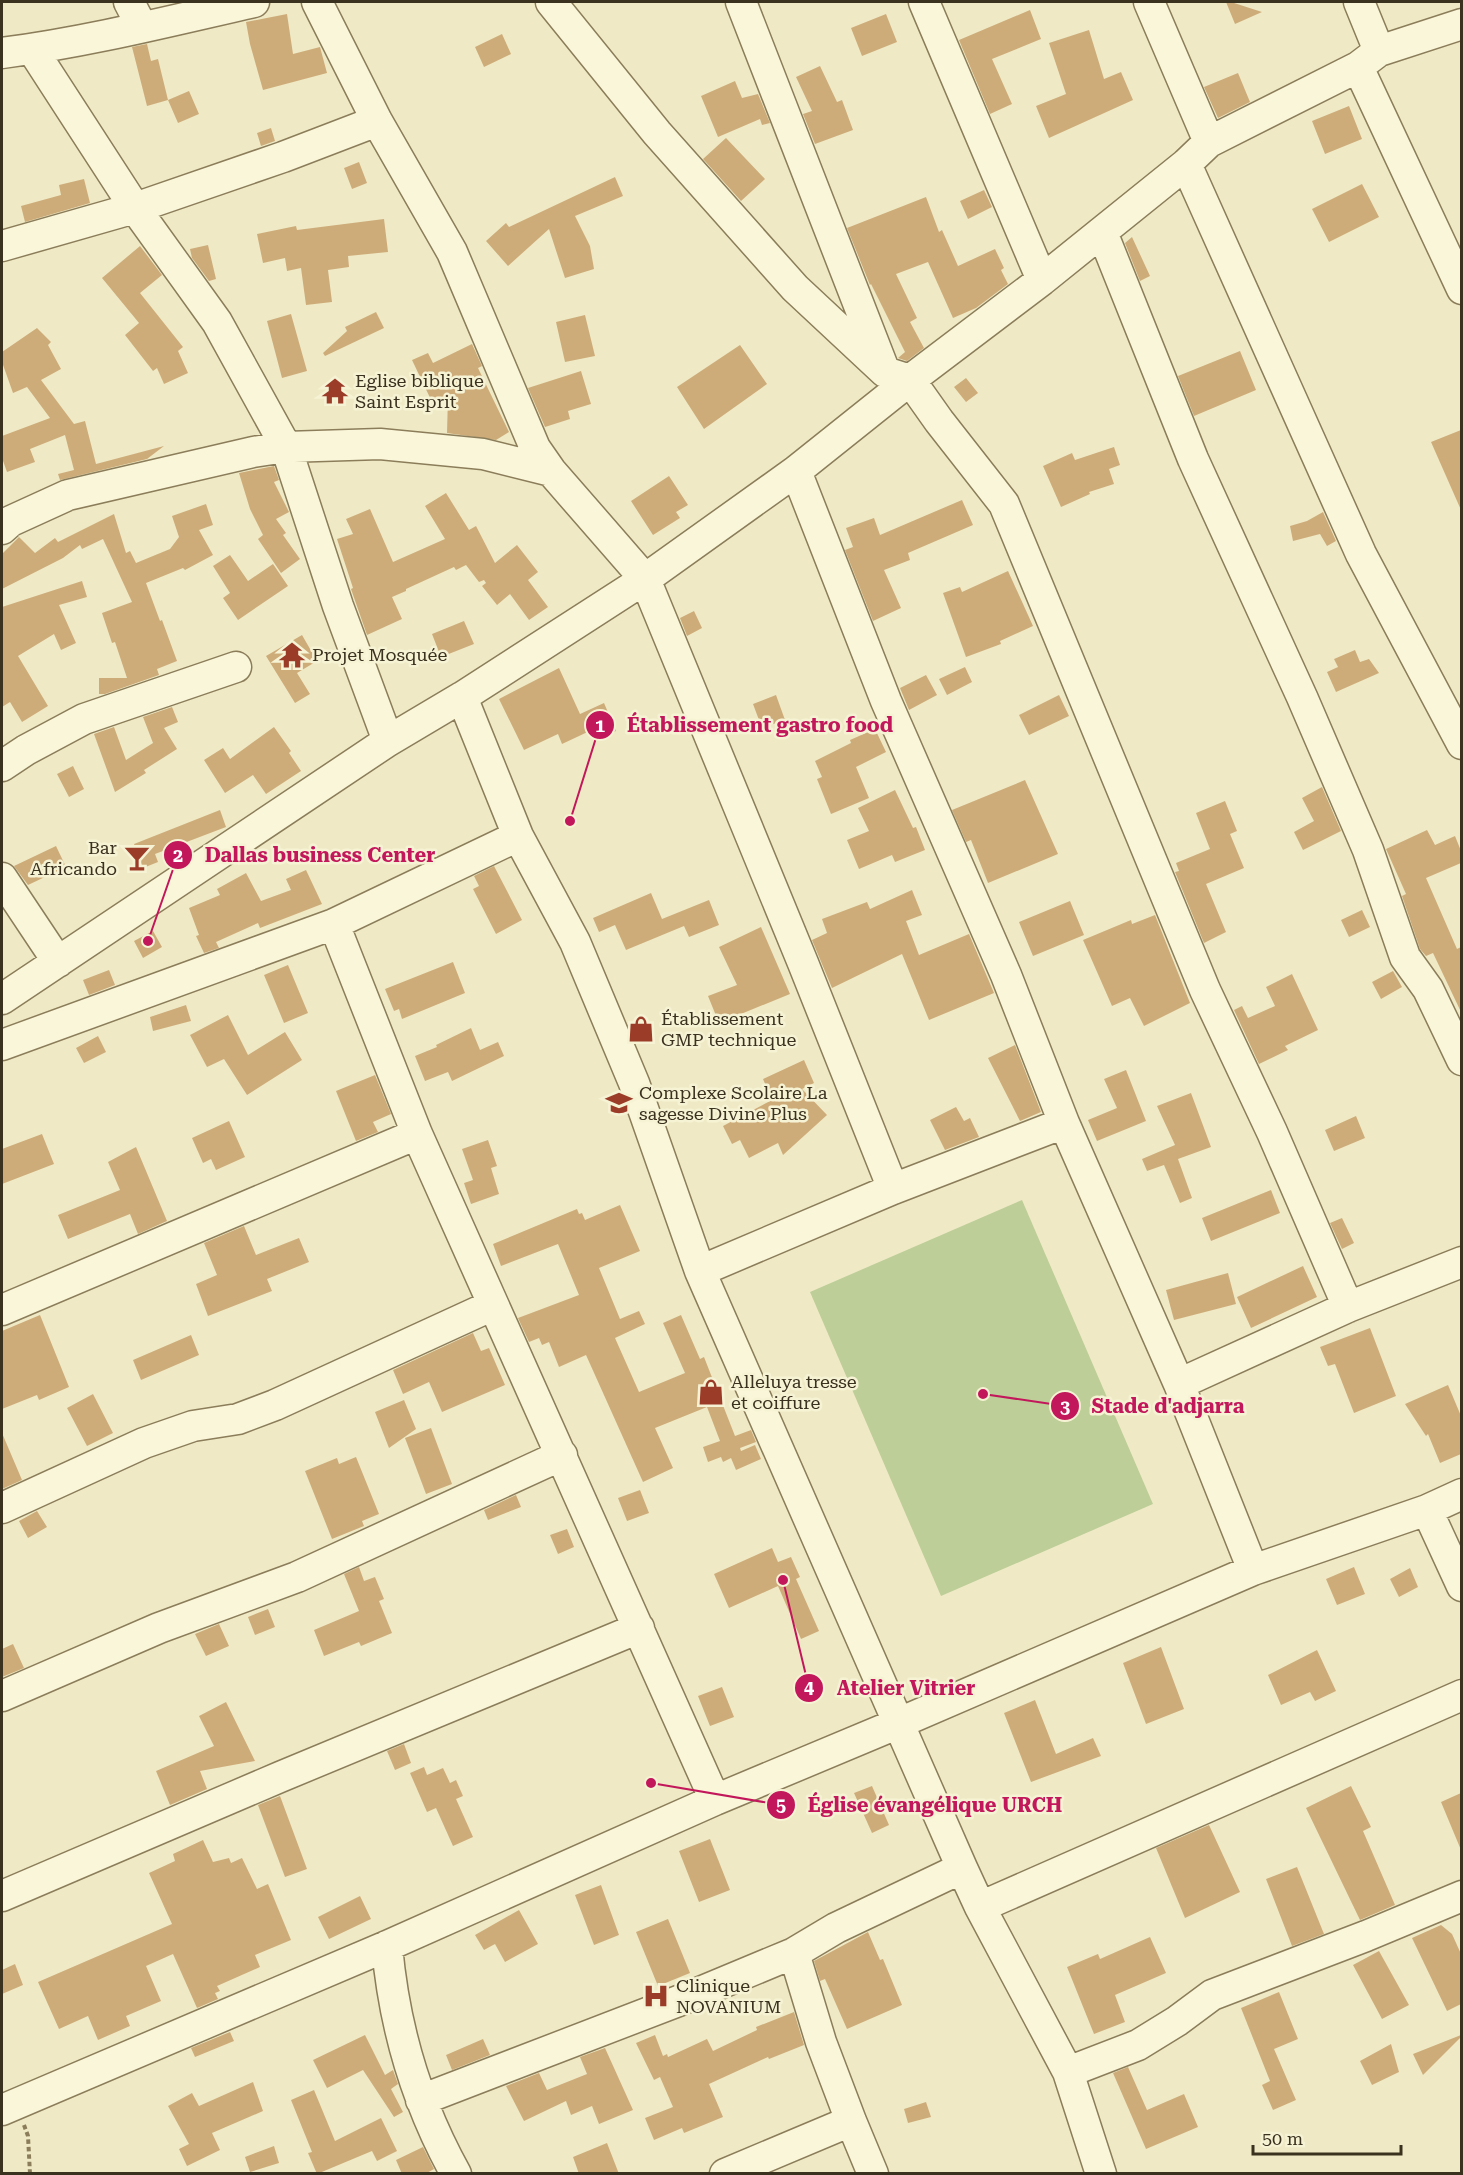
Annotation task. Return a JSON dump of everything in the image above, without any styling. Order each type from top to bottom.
[{"type":"street","points":[[2,53],[32,49],[136,14],[254,2]]},
{"type":"street","points":[[317,2],[377,121],[452,252],[535,448],[551,471],[645,579],[893,1189]]},
{"type":"street","points":[[551,2],[657,133],[795,288],[897,376],[939,422],[1004,504],[1205,990],[1272,1132],[1348,1308]]},
{"type":"street","points":[[741,2],[897,376]]},
{"type":"street","points":[[924,2],[1042,280]]},
{"type":"street","points":[[1149,2],[1209,142]]},
{"type":"street","points":[[1359,2],[1369,59],[1461,289]]},
{"type":"street","points":[[2,999],[388,741],[462,697],[645,579],[796,471],[897,376],[1042,280],[1186,164],[1209,142],[1369,59],[1461,24]]},
{"type":"street","points":[[32,49],[135,208],[217,322],[286,447],[338,606],[388,741]]},
{"type":"street","points":[[2,246],[135,208],[283,157],[377,121]]},
{"type":"street","points":[[1186,164],[1360,554],[1461,744]]},
{"type":"street","points":[[1102,232],[1193,459],[1302,697],[1368,850],[1405,957],[1428,989],[1461,1060]]},
{"type":"street","points":[[2,529],[11,521],[68,495],[253,452],[286,447],[380,444],[483,454],[551,471]]},
{"type":"street","points":[[796,471],[886,701],[1006,975],[1064,1123],[1179,1384],[1253,1570]]},
{"type":"street","points":[[2,766],[26,750],[84,719],[236,667]]},
{"type":"street","points":[[462,697],[518,836],[557,906],[584,964],[634,1083],[700,1271],[962,1869],[1068,2072],[1101,2174]]},
{"type":"street","points":[[2,1045],[334,924],[518,836]]},
{"type":"street","points":[[2,878],[58,962]]},
{"type":"street","points":[[334,924],[417,1134],[715,1800]]},
{"type":"street","points":[[700,1271],[893,1189],[1064,1123]]},
{"type":"street","points":[[2,1310],[417,1134]]},
{"type":"street","points":[[1179,1384],[1348,1308],[1461,1262]]},
{"type":"street","points":[[2,1508],[144,1443],[193,1426],[238,1419],[274,1405],[494,1305]]},
{"type":"street","points":[[2,1696],[159,1628],[297,1577],[561,1455]]},
{"type":"street","points":[[9,2107],[387,1946],[715,1800],[1253,1570],[1427,1510],[1461,1494]]},
{"type":"street","points":[[1427,1510],[1461,1586]]},
{"type":"street","points":[[2,1896],[280,1777],[639,1628]]},
{"type":"street","points":[[980,1907],[1461,1695]]},
{"type":"street","points":[[422,2100],[681,2000],[794,1953],[836,1928],[962,1869]]},
{"type":"street","points":[[1068,2072],[1138,2045],[1177,2021],[1212,1995],[1366,1936],[1461,1896]]},
{"type":"street","points":[[387,1946],[390,1979],[398,2020],[422,2100],[456,2174]]},
{"type":"street","points":[[794,1953],[821,2042],[850,2121],[873,2174]]},
{"type":"street","points":[[725,2174],[850,2121]]},
{"type":"path","points":[[9,2107],[28,2136],[30,2174]]},
{"type":"green space","points":[[1022,1200],[1153,1504],[941,1596],[810,1292]]},
{"type":"building","points":[[1226,2],[1231,2],[1262,12],[1235,24]]},
{"type":"building","points":[[1030,10],[1041,39],[992,59],[1012,104],[990,114],[959,40]]},
{"type":"building","points":[[287,14],[293,54],[320,47],[327,73],[263,90],[246,22]]},
{"type":"building","points":[[886,14],[897,42],[862,56],[851,28]]},
{"type":"building","points":[[1089,30],[1104,79],[1121,72],[1133,100],[1049,138],[1036,106],[1066,94],[1049,43]]},
{"type":"building","points":[[502,34],[511,54],[484,67],[475,47]]},
{"type":"building","points":[[147,44],[151,61],[158,59],[168,100],[147,106],[132,47]]},
{"type":"building","points":[[820,66],[837,102],[842,100],[853,130],[815,144],[803,114],[812,111],[796,77]]},
{"type":"building","points":[[1238,73],[1250,102],[1218,118],[1204,87]]},
{"type":"building","points":[[735,81],[742,98],[758,94],[770,123],[762,125],[760,119],[718,137],[701,96]]},
{"type":"building","points":[[189,91],[199,114],[178,123],[168,100]]},
{"type":"building","points":[[1349,106],[1362,139],[1325,154],[1312,121]]},
{"type":"building","points":[[271,128],[275,141],[261,146],[257,133]]},
{"type":"building","points":[[726,138],[765,179],[741,201],[703,159]]},
{"type":"building","points":[[359,162],[367,183],[352,189],[344,168]]},
{"type":"building","points":[[615,177],[623,196],[575,216],[590,246],[594,269],[565,278],[549,229],[508,266],[486,241],[506,223],[509,227]]},
{"type":"building","points":[[84,179],[90,203],[25,222],[21,206],[61,195],[59,185]]},
{"type":"building","points":[[1362,184],[1379,217],[1329,242],[1312,209]]},
{"type":"building","points":[[984,190],[992,207],[968,219],[960,201]]},
{"type":"building","points":[[926,197],[939,232],[942,230],[958,266],[995,249],[1004,268],[1001,270],[1008,284],[976,308],[953,318],[928,262],[896,274],[917,318],[910,322],[924,348],[907,361],[898,358],[905,352],[870,285],[847,228]]},
{"type":"building","points":[[384,219],[388,252],[348,256],[349,267],[328,270],[332,302],[306,305],[301,268],[287,271],[285,258],[263,263],[257,234],[296,226],[297,230]]},
{"type":"building","points":[[1132,237],[1150,276],[1140,281],[1125,243]]},
{"type":"building","points":[[208,245],[216,279],[209,281],[192,258],[190,249]]},
{"type":"building","points":[[140,246],[162,275],[140,293],[183,347],[178,351],[188,373],[164,384],[157,368],[153,371],[125,335],[139,323],[102,278]]},
{"type":"building","points":[[376,312],[384,328],[325,356],[323,353],[347,331],[345,327]]},
{"type":"building","points":[[291,314],[307,371],[282,378],[267,321]]},
{"type":"building","points":[[585,315],[595,356],[565,362],[556,322]]},
{"type":"building","points":[[37,328],[51,342],[48,345],[61,369],[41,380],[74,424],[85,421],[96,464],[164,446],[147,459],[60,480],[58,474],[74,470],[65,435],[30,449],[35,462],[7,472],[2,458],[2,436],[50,418],[27,387],[13,393],[2,362],[2,352]]},
{"type":"building","points":[[472,344],[482,366],[478,368],[509,432],[496,440],[447,433],[448,396],[433,404],[412,360],[428,353],[433,363]]},
{"type":"building","points":[[740,345],[767,384],[704,429],[677,387]]},
{"type":"building","points":[[1240,351],[1256,390],[1194,416],[1178,376]]},
{"type":"building","points":[[581,371],[591,404],[568,411],[570,419],[545,427],[528,388]]},
{"type":"building","points":[[966,378],[978,393],[966,402],[954,387]]},
{"type":"building","points":[[1461,430],[1461,510],[1431,442]]},
{"type":"building","points":[[1114,447],[1120,465],[1109,469],[1114,484],[1089,492],[1090,494],[1061,507],[1043,466],[1072,453],[1075,460]]},
{"type":"building","points":[[274,466],[279,480],[274,482],[289,512],[276,519],[286,533],[283,535],[300,559],[281,573],[258,539],[263,535],[250,509],[239,473]]},
{"type":"building","points":[[669,476],[688,505],[676,512],[680,518],[653,535],[631,501]]},
{"type":"building","points":[[446,493],[469,530],[476,526],[495,563],[517,545],[538,572],[528,580],[548,607],[529,620],[510,594],[497,605],[482,586],[486,583],[484,580],[479,582],[466,565],[456,570],[454,567],[392,597],[402,619],[367,635],[337,539],[353,534],[346,519],[370,509],[393,562],[445,539],[425,506]]},
{"type":"building","points":[[962,500],[973,525],[908,553],[910,560],[884,570],[901,608],[873,621],[845,550],[853,547],[846,528],[874,518],[880,535]]},
{"type":"building","points":[[206,504],[213,525],[199,530],[213,555],[185,570],[183,568],[146,583],[177,661],[157,669],[159,675],[105,694],[99,694],[99,678],[127,678],[102,613],[132,602],[103,539],[82,549],[80,545],[63,558],[2,589],[2,554],[19,537],[35,553],[55,538],[58,542],[114,514],[126,553],[130,551],[136,563],[170,549],[179,537],[172,516]]},
{"type":"building","points":[[1323,512],[1336,541],[1327,546],[1320,534],[1293,541],[1290,526],[1307,521]]},
{"type":"building","points":[[230,555],[248,581],[273,564],[288,586],[238,620],[223,598],[230,593],[213,566]]},
{"type":"building","points":[[1008,571],[1033,626],[1000,641],[1001,644],[966,657],[943,593],[960,587],[962,592]]},
{"type":"building","points":[[82,581],[87,597],[59,605],[76,643],[61,650],[54,634],[18,656],[48,706],[22,722],[10,702],[2,707],[2,607]]},
{"type":"building","points":[[694,611],[702,628],[687,636],[680,618]]},
{"type":"building","points":[[464,621],[474,644],[441,657],[432,634]]},
{"type":"building","points":[[302,635],[317,661],[297,673],[310,694],[295,703],[266,656]]},
{"type":"building","points":[[1355,650],[1360,662],[1369,659],[1379,673],[1336,692],[1327,672],[1338,667],[1334,659]]},
{"type":"building","points":[[965,667],[972,682],[947,695],[939,679]]},
{"type":"building","points":[[559,668],[580,714],[604,703],[616,731],[599,739],[594,729],[562,744],[558,734],[524,750],[499,699]]},
{"type":"building","points":[[926,675],[937,695],[909,710],[900,688]]},
{"type":"building","points":[[776,695],[785,720],[762,728],[753,704]]},
{"type":"building","points":[[1059,695],[1069,716],[1029,735],[1019,715]]},
{"type":"building","points":[[172,707],[178,722],[164,728],[177,749],[144,770],[146,773],[115,792],[94,734],[114,727],[126,760],[153,743],[143,717]]},
{"type":"building","points":[[274,727],[291,751],[289,753],[301,771],[266,794],[253,775],[225,793],[204,760],[223,748],[230,759]]},
{"type":"building","points":[[875,729],[886,752],[856,767],[869,798],[831,814],[817,779],[822,777],[815,761],[851,743],[850,740]]},
{"type":"building","points":[[73,766],[84,789],[69,797],[57,774]]},
{"type":"building","points":[[1025,780],[1058,854],[988,883],[971,840],[966,842],[952,810]]},
{"type":"building","points":[[1322,787],[1341,831],[1303,850],[1294,832],[1314,821],[1302,798]]},
{"type":"building","points":[[895,790],[913,828],[916,827],[925,850],[895,862],[892,855],[859,869],[847,840],[869,831],[858,808]]},
{"type":"building","points":[[1225,801],[1237,831],[1230,834],[1244,868],[1206,884],[1226,932],[1204,943],[1175,872],[1179,871],[1176,863],[1210,849],[1196,813]]},
{"type":"building","points":[[220,810],[226,827],[155,854],[158,862],[143,868],[134,844]]},
{"type":"building","points":[[1427,830],[1435,845],[1455,836],[1461,851],[1461,863],[1426,878],[1457,949],[1461,947],[1461,1012],[1433,953],[1426,956],[1420,949],[1402,896],[1406,894],[1386,849]]},
{"type":"building","points":[[56,846],[66,867],[28,885],[14,866]]},
{"type":"building","points":[[494,866],[522,920],[496,934],[473,889],[479,886],[474,876]]},
{"type":"building","points":[[306,870],[322,904],[260,928],[258,923],[216,942],[219,948],[204,953],[196,936],[199,935],[189,908],[220,895],[217,889],[246,873],[261,901],[291,890],[286,879]]},
{"type":"building","points":[[912,890],[922,915],[906,921],[919,955],[969,934],[994,993],[929,1020],[902,954],[832,988],[812,940],[827,933],[822,919],[867,902],[870,909]]},
{"type":"building","points":[[651,893],[662,919],[709,900],[719,925],[689,937],[684,926],[626,950],[615,925],[599,932],[593,918]]},
{"type":"building","points":[[1070,901],[1084,935],[1033,956],[1019,922]]},
{"type":"building","points":[[1362,910],[1370,927],[1349,937],[1341,920]]},
{"type":"building","points":[[1155,915],[1190,1003],[1144,1026],[1130,998],[1112,1006],[1083,940],[1131,920],[1132,924]]},
{"type":"building","points":[[761,927],[790,994],[719,1023],[708,996],[737,985],[719,947]]},
{"type":"building","points":[[153,931],[162,947],[143,958],[134,941]]},
{"type":"building","points":[[453,962],[465,993],[402,1019],[399,1009],[394,1011],[385,989]]},
{"type":"building","points":[[288,965],[308,1013],[284,1023],[264,975]]},
{"type":"building","points":[[109,970],[115,985],[89,995],[83,980]]},
{"type":"building","points":[[1393,971],[1402,987],[1381,999],[1372,982]]},
{"type":"building","points":[[1292,974],[1318,1030],[1285,1046],[1288,1050],[1259,1064],[1234,1010],[1242,1006],[1248,1018],[1275,1006],[1266,987]]},
{"type":"building","points":[[186,1005],[191,1021],[153,1031],[150,1017]]},
{"type":"building","points":[[228,1015],[248,1055],[285,1032],[302,1060],[247,1095],[224,1059],[207,1067],[190,1035]]},
{"type":"building","points":[[471,1028],[480,1050],[498,1042],[504,1056],[452,1081],[448,1072],[425,1081],[415,1056]]},
{"type":"building","points":[[98,1036],[106,1052],[84,1063],[76,1048]]},
{"type":"building","points":[[1015,1045],[1041,1112],[1020,1121],[988,1058]]},
{"type":"building","points":[[804,1060],[814,1083],[802,1089],[827,1115],[783,1155],[778,1143],[749,1158],[740,1140],[732,1144],[723,1126],[772,1100],[763,1079]]},
{"type":"building","points":[[1126,1070],[1146,1121],[1097,1141],[1088,1120],[1117,1108],[1104,1079]]},
{"type":"building","points":[[375,1075],[391,1114],[373,1122],[378,1132],[356,1141],[336,1091]]},
{"type":"building","points":[[1191,1093],[1211,1147],[1178,1159],[1192,1198],[1180,1203],[1164,1165],[1147,1171],[1142,1159],[1175,1145],[1157,1106]]},
{"type":"building","points":[[956,1107],[964,1121],[970,1118],[979,1137],[945,1150],[930,1120]]},
{"type":"building","points":[[1356,1116],[1365,1138],[1334,1151],[1325,1130]]},
{"type":"building","points":[[229,1121],[245,1157],[216,1170],[211,1159],[203,1163],[192,1138]]},
{"type":"building","points":[[42,1134],[54,1164],[2,1184],[2,1149]]},
{"type":"building","points":[[488,1140],[497,1166],[491,1168],[499,1194],[471,1204],[464,1183],[473,1180],[462,1149]]},
{"type":"building","points":[[136,1147],[167,1221],[138,1234],[130,1214],[68,1239],[58,1215],[120,1190],[108,1162]]},
{"type":"building","points":[[1271,1190],[1280,1213],[1211,1241],[1202,1218]]},
{"type":"building","points":[[620,1205],[640,1251],[599,1268],[620,1319],[639,1311],[645,1324],[615,1338],[639,1392],[685,1373],[663,1323],[681,1315],[700,1359],[704,1357],[735,1436],[751,1430],[756,1442],[740,1448],[741,1451],[755,1445],[761,1459],[736,1470],[731,1458],[723,1462],[721,1457],[708,1462],[703,1447],[720,1441],[707,1407],[655,1428],[673,1468],[643,1482],[586,1355],[559,1367],[549,1342],[542,1345],[539,1338],[529,1342],[518,1318],[579,1295],[558,1244],[501,1266],[493,1244],[577,1209],[585,1220]]},
{"type":"building","points":[[1342,1218],[1354,1243],[1342,1249],[1330,1223]]},
{"type":"building","points":[[244,1226],[256,1255],[299,1238],[309,1262],[267,1279],[272,1291],[208,1316],[196,1284],[217,1275],[204,1243]]},
{"type":"building","points":[[1303,1266],[1317,1297],[1251,1328],[1237,1297]]},
{"type":"building","points":[[1228,1273],[1236,1304],[1174,1320],[1166,1290]]},
{"type":"building","points":[[40,1315],[69,1387],[39,1400],[37,1395],[2,1409],[2,1331]]},
{"type":"building","points":[[1370,1328],[1396,1396],[1354,1413],[1335,1364],[1328,1366],[1320,1347]]},
{"type":"building","points":[[473,1333],[481,1351],[489,1348],[505,1385],[442,1412],[429,1382],[403,1394],[393,1370]]},
{"type":"building","points":[[191,1335],[199,1355],[141,1380],[133,1360]]},
{"type":"building","points":[[1448,1385],[1461,1416],[1461,1454],[1440,1463],[1428,1434],[1426,1436],[1405,1404]]},
{"type":"building","points":[[93,1394],[113,1433],[87,1446],[67,1408]]},
{"type":"building","points":[[404,1400],[416,1429],[389,1448],[375,1412]]},
{"type":"building","points":[[431,1428],[452,1484],[426,1494],[405,1438]]},
{"type":"building","points":[[2,1433],[22,1480],[2,1489]]},
{"type":"building","points":[[356,1457],[379,1514],[362,1521],[364,1526],[332,1539],[305,1471],[337,1458],[339,1464]]},
{"type":"building","points":[[640,1490],[649,1513],[627,1521],[618,1498]]},
{"type":"building","points":[[516,1495],[521,1507],[488,1520],[484,1510]]},
{"type":"building","points":[[37,1511],[47,1527],[28,1538],[19,1521]]},
{"type":"building","points":[[567,1529],[574,1547],[558,1554],[550,1535]]},
{"type":"building","points":[[772,1548],[778,1562],[791,1557],[800,1577],[796,1579],[819,1631],[801,1639],[778,1586],[729,1608],[714,1574]]},
{"type":"building","points":[[359,1567],[364,1581],[375,1577],[384,1599],[379,1601],[392,1633],[361,1646],[359,1642],[324,1656],[314,1630],[359,1611],[344,1574]]},
{"type":"building","points":[[1354,1567],[1365,1594],[1337,1605],[1326,1579]]},
{"type":"building","points":[[1410,1568],[1418,1587],[1399,1597],[1390,1579]]},
{"type":"building","points":[[268,1609],[275,1627],[255,1635],[248,1617]]},
{"type":"building","points":[[219,1624],[229,1646],[206,1656],[195,1634]]},
{"type":"building","points":[[13,1644],[24,1668],[2,1677],[2,1649]]},
{"type":"building","points":[[1161,1647],[1184,1709],[1146,1724],[1123,1663]]},
{"type":"building","points":[[1317,1650],[1336,1691],[1315,1701],[1310,1692],[1281,1705],[1268,1675]]},
{"type":"building","points":[[722,1687],[734,1717],[710,1726],[698,1696]]},
{"type":"building","points":[[1035,1700],[1056,1754],[1093,1738],[1101,1756],[1031,1782],[1004,1713]]},
{"type":"building","points":[[226,1702],[255,1761],[200,1771],[207,1789],[170,1805],[156,1771],[214,1746],[199,1716]]},
{"type":"building","points":[[404,1744],[411,1763],[395,1770],[387,1751]]},
{"type":"building","points":[[424,1767],[427,1775],[443,1768],[450,1783],[456,1780],[463,1796],[456,1799],[473,1837],[453,1846],[436,1808],[427,1812],[410,1773]]},
{"type":"building","points":[[872,1786],[889,1825],[872,1833],[854,1793]]},
{"type":"building","points":[[1351,1786],[1371,1827],[1363,1831],[1395,1905],[1360,1920],[1306,1808]]},
{"type":"building","points":[[1461,1793],[1461,1850],[1441,1802]]},
{"type":"building","points":[[280,1796],[307,1869],[285,1877],[258,1805]]},
{"type":"building","points":[[1209,1825],[1240,1892],[1185,1918],[1156,1848]]},
{"type":"building","points":[[710,1839],[730,1890],[699,1902],[679,1851]]},
{"type":"building","points":[[203,1840],[213,1862],[229,1858],[231,1863],[242,1858],[257,1889],[268,1884],[291,1940],[255,1955],[260,1967],[217,1986],[220,1991],[215,1993],[218,1999],[197,2008],[173,1954],[146,1966],[161,2001],[126,2016],[130,2026],[98,2040],[88,2016],[59,2029],[38,1982],[172,1924],[149,1873],[175,1861],[173,1854]]},
{"type":"building","points":[[1297,1867],[1324,1934],[1292,1946],[1266,1879]]},
{"type":"building","points":[[601,1885],[619,1935],[594,1945],[575,1895]]},
{"type":"building","points":[[360,1896],[371,1919],[329,1939],[318,1917]]},
{"type":"building","points":[[519,1910],[538,1944],[505,1962],[495,1944],[484,1950],[475,1935]]},
{"type":"building","points":[[668,1919],[690,1973],[658,1986],[636,1932]]},
{"type":"building","points":[[1441,1925],[1452,1934],[1461,1954],[1461,2004],[1447,2011],[1412,1938]]},
{"type":"building","points":[[868,1932],[880,1960],[883,1959],[902,2005],[847,2029],[825,1979],[820,1981],[814,1961]]},
{"type":"building","points":[[1150,1937],[1166,1973],[1115,1995],[1125,2022],[1094,2034],[1067,1967],[1098,1954],[1100,1959]]},
{"type":"building","points":[[1379,1951],[1409,2005],[1382,2019],[1353,1965]]},
{"type":"building","points":[[15,1964],[23,1985],[2,1994],[2,1970]]},
{"type":"building","points":[[1279,1992],[1298,2039],[1274,2049],[1296,2100],[1273,2110],[1262,2085],[1270,2081],[1241,2008]]},
{"type":"building","points":[[794,2012],[804,2045],[769,2059],[768,2057],[709,2084],[723,2117],[684,2133],[682,2128],[654,2140],[645,2118],[673,2107],[660,2077],[654,2080],[636,2043],[655,2035],[663,2056],[667,2054],[668,2057],[707,2039],[713,2051],[757,2030],[756,2027]]},
{"type":"building","points":[[230,2032],[234,2041],[195,2057],[191,2048]]},
{"type":"building","points":[[365,2035],[385,2075],[393,2070],[398,2084],[391,2089],[403,2112],[394,2117],[363,2070],[327,2088],[313,2060]]},
{"type":"building","points":[[1461,2035],[1461,2037],[1423,2075],[1413,2054]]},
{"type":"building","points":[[483,2039],[490,2055],[452,2070],[446,2055]]},
{"type":"building","points":[[1391,2044],[1399,2072],[1372,2085],[1360,2061]]},
{"type":"building","points":[[605,2048],[633,2110],[599,2124],[592,2106],[571,2115],[566,2101],[524,2121],[506,2086],[539,2073],[547,2090],[587,2074],[580,2057]]},
{"type":"building","points":[[1128,2067],[1147,2110],[1184,2094],[1198,2127],[1146,2149],[1113,2073]]},
{"type":"building","points":[[253,2082],[263,2111],[212,2133],[220,2150],[187,2166],[179,2149],[189,2144],[168,2106],[192,2093],[199,2106]]},
{"type":"building","points":[[314,2090],[335,2141],[381,2118],[397,2151],[377,2161],[372,2151],[317,2174],[308,2153],[312,2152],[291,2100]]},
{"type":"building","points":[[926,2102],[931,2117],[908,2123],[904,2109]]},
{"type":"building","points":[[607,2143],[619,2174],[579,2174],[573,2157]]},
{"type":"building","points":[[274,2146],[279,2163],[250,2172],[245,2157]]},
{"type":"building","points":[[423,2147],[434,2169],[425,2174],[402,2174],[396,2160]]},
{"type":"place","name":"Eglise biblique Saint Esprit","points":[[335,391]]},
{"type":"place","name":"Projet Mosquée","points":[[292,655]]},
{"type":"place","name":"Établissement gastro food","points":[[570,821]]},
{"type":"place","name":"Bar Africando","points":[[137,858]]},
{"type":"place","name":"Dallas business Center","points":[[148,941]]},
{"type":"place","name":"Établissement GMP technique","points":[[641,1029]]},
{"type":"place","name":"Complexe Scolaire La sagesse Divine Plus","points":[[619,1103]]},
{"type":"place","name":"Alleluya tresse et coiffure","points":[[711,1392]]},
{"type":"place","name":"Stade d'adjarra","points":[[983,1394]]},
{"type":"place","name":"Atelier Vitrier","points":[[783,1580]]},
{"type":"place","name":"Église évangélique URCH","points":[[651,1783]]},
{"type":"place","name":"Clinique NOVANIUM","points":[[656,1996]]}]
